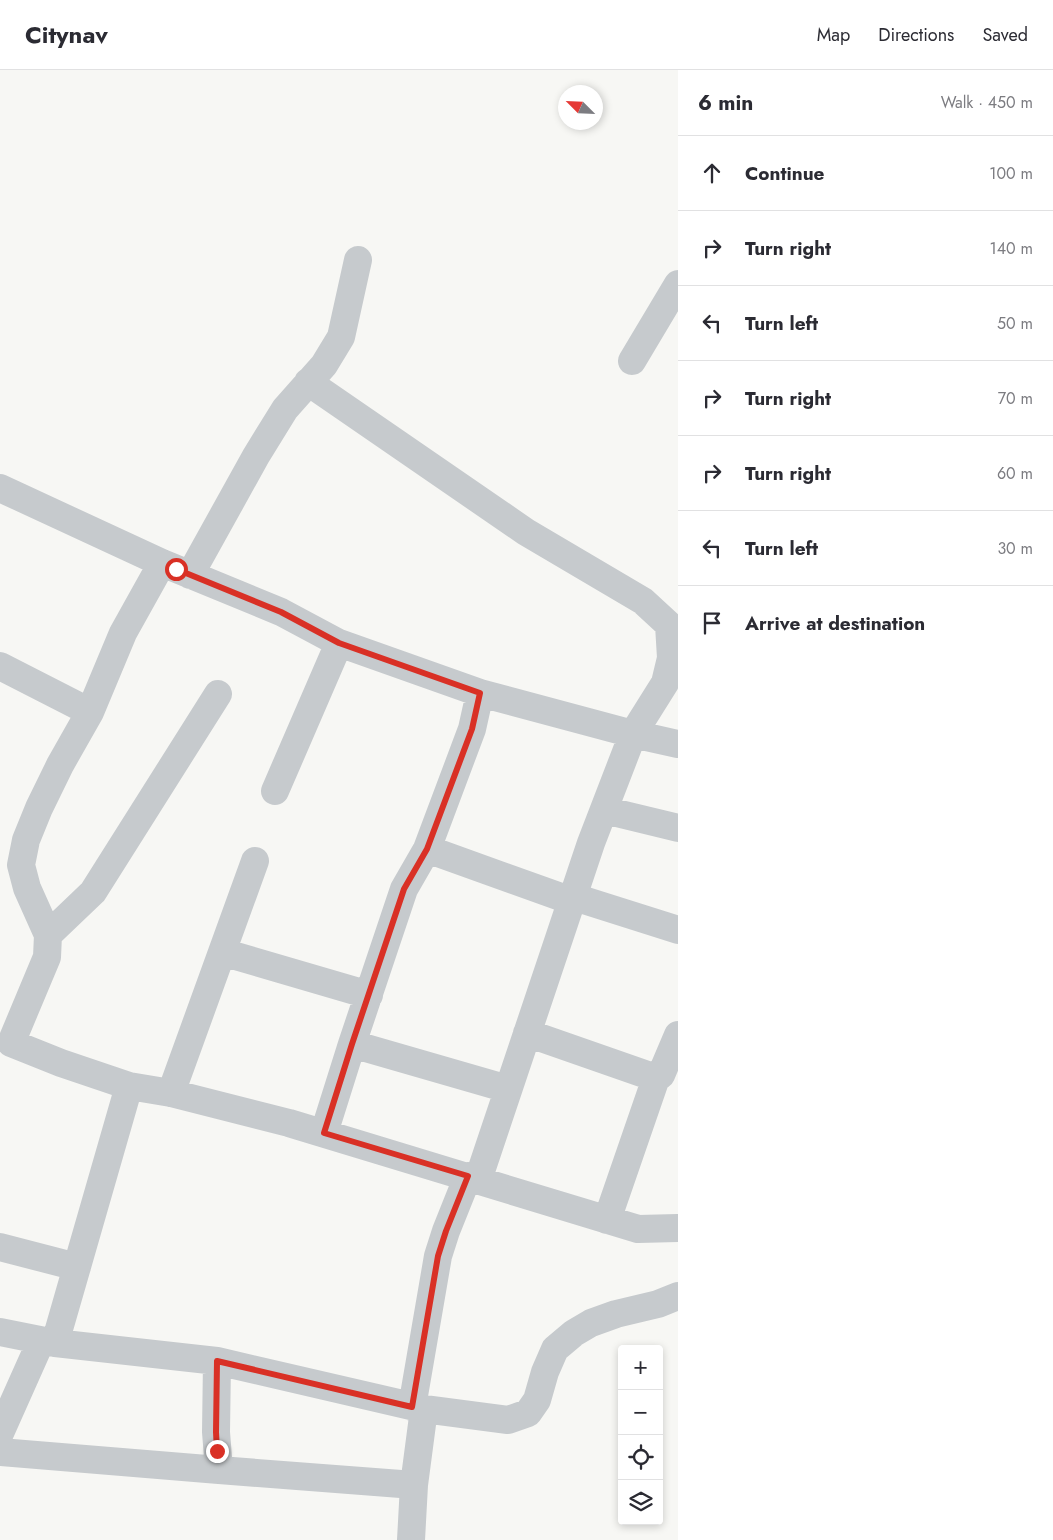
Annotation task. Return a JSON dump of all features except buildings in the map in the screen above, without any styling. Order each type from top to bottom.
[{"type":"street","points":[[190,575],[256,456],[285,409],[324,365],[340,337],[358,260]]},
{"type":"street","points":[[632,361],[678,284]]},
{"type":"street","points":[[308,382],[526,532],[643,601],[669,625],[674,659],[665,683],[633,734],[604,810],[508,1089],[473,1178],[446,1231],[438,1256],[418,1408],[411,1540]]},
{"type":"street","points":[[3,496],[281,612],[339,643],[480,693],[633,734],[678,744]]},
{"type":"street","points":[[162,563],[123,633],[90,712],[60,765],[26,840],[21,865],[27,888],[48,935],[48,956],[6,1041],[60,1064],[129,1086],[171,1093],[288,1122],[638,1229],[678,1228]]},
{"type":"street","points":[[275,791],[339,643]]},
{"type":"street","points":[[0,666],[90,712]]},
{"type":"street","points":[[324,1133],[404,889],[427,849],[472,729],[480,693]]},
{"type":"street","points":[[48,935],[93,892],[218,694]]},
{"type":"street","points":[[604,810],[678,828]]},
{"type":"street","points":[[427,849],[573,899],[678,930]]},
{"type":"street","points":[[171,1093],[255,861]]},
{"type":"street","points":[[222,952],[369,994]]},
{"type":"street","points":[[527,1033],[656,1078]]},
{"type":"street","points":[[607,1220],[656,1078],[661,1075],[678,1036]]},
{"type":"street","points":[[352,1044],[508,1089]]},
{"type":"street","points":[[0,1433],[48,1342],[77,1267],[129,1086]]},
{"type":"street","points":[[0,1247],[77,1267]]},
{"type":"street","points":[[0,1332],[48,1342],[217,1361],[418,1408],[508,1420],[528,1413],[537,1400],[544,1372],[555,1349],[574,1333],[591,1323],[616,1314],[658,1304],[678,1296]]},
{"type":"street","points":[[217,1361],[216,1432],[219,1470]]},
{"type":"street","points":[[0,1452],[414,1485]]},
{"type":"route","points":[[176,569],[281,612],[339,643],[480,693],[472,729],[427,849],[404,889],[324,1133],[468,1176],[438,1256],[412,1407],[217,1361],[217,1451]]}]
